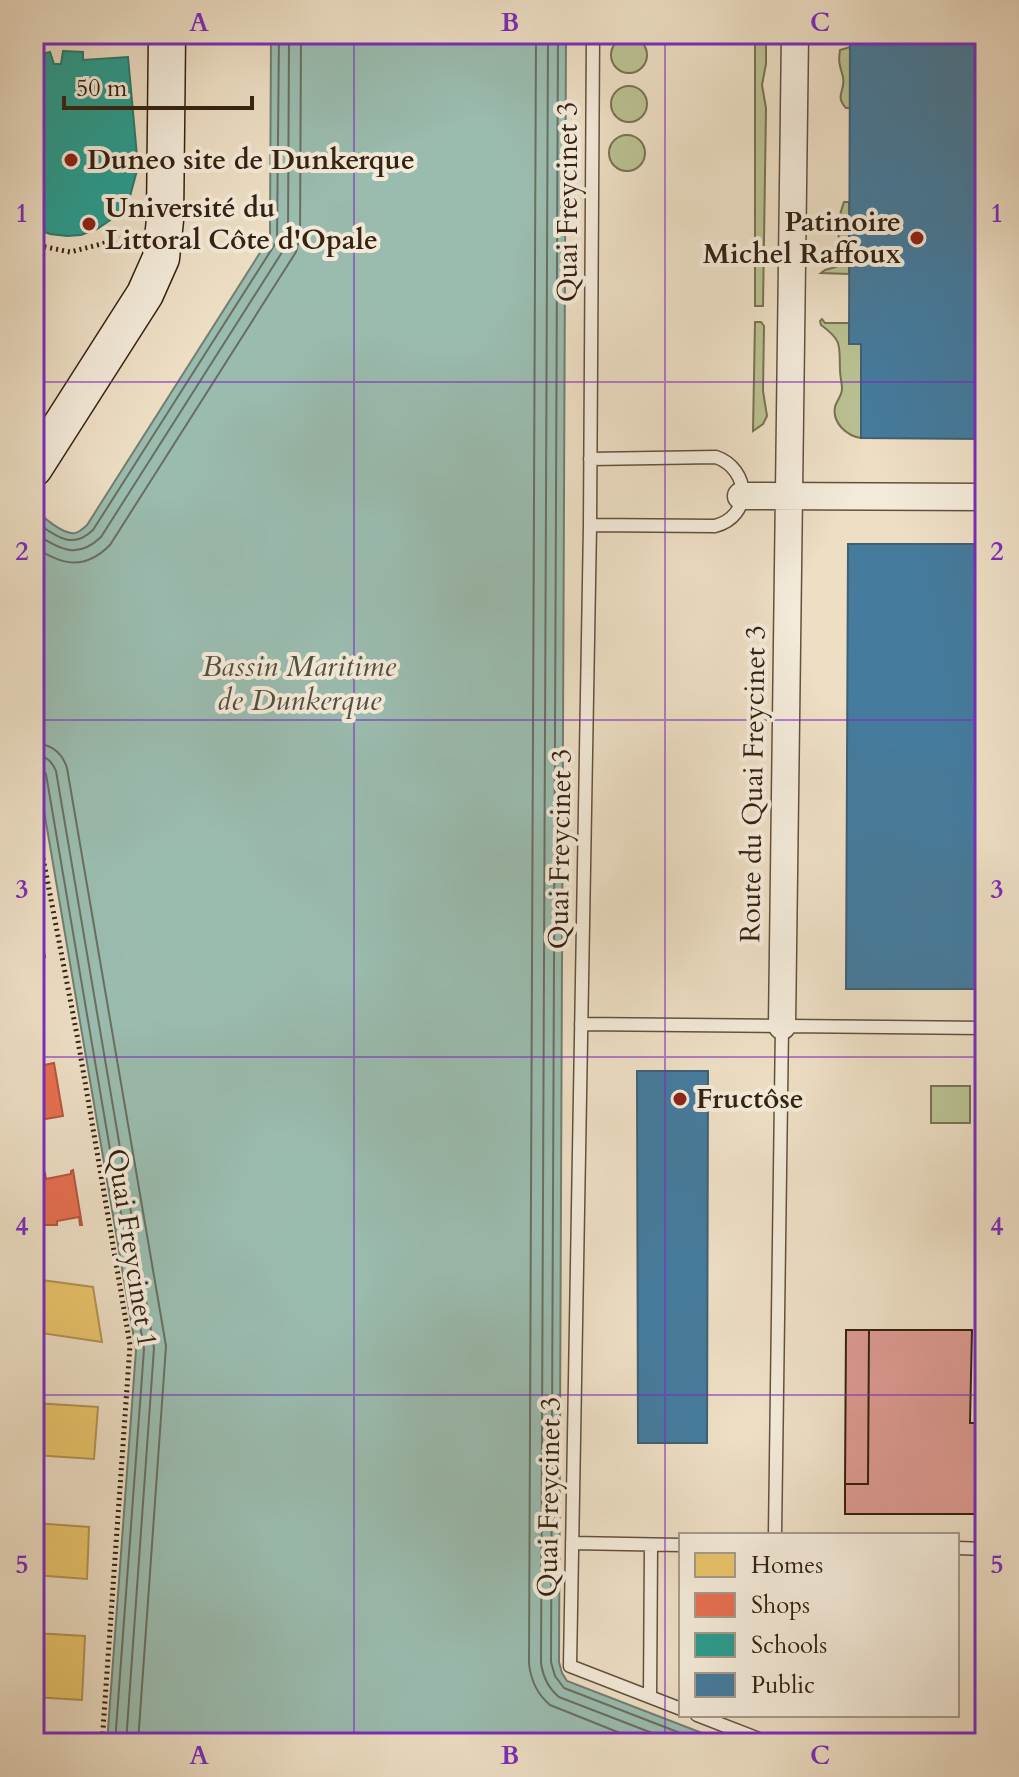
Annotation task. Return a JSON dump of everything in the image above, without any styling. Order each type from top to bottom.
[{"type":"street","points":[[34,468],[151,284],[161,258],[165,235],[167,34]]},
{"type":"street","name":"Route du Quai Freycinet 3","points":[[782,1026],[795,34]]},
{"type":"street","points":[[741,496],[985,497]]},
{"type":"lane","name":"Quai Freycinet 3","points":[[593,34],[590,525],[570,1666],[650,1697]]},
{"type":"lane","points":[[590,459],[716,457],[728,462],[737,471],[741,483],[741,505],[736,515],[715,526],[590,525]]},
{"type":"lane","points":[[581,1024],[985,1028]]},
{"type":"lane","name":"Route du Quai Freycinet 3","points":[[775,1533],[782,1026]]},
{"type":"lane","points":[[572,1543],[679,1545]]},
{"type":"lane","points":[[651,1545],[650,1697],[679,1708]]},
{"type":"lane","points":[[959,1548],[985,1549]]},
{"type":"lane","points":[[702,1717],[769,1743]]},
{"type":"path","points":[[34,241],[41,246],[70,252],[133,235],[165,235]]},
{"type":"path","name":"Quai Freycinet 1","points":[[34,811],[77,1035],[130,1345],[102,1743]]},
{"type":"green space","points":[[755,34],[766,34],[762,85],[766,108],[763,306],[755,306]]},
{"type":"green space","points":[[629,37],[642,42],[647,55],[642,68],[629,73],[616,68],[611,55],[616,42]]},
{"type":"green space","points":[[850,47],[850,108],[846,108],[841,100],[843,82],[839,55],[840,50]]},
{"type":"green space","points":[[629,86],[642,91],[647,104],[642,117],[629,122],[616,117],[611,104],[616,91]]},
{"type":"green space","points":[[627,135],[640,140],[645,153],[640,166],[627,171],[614,166],[609,153],[614,140]]},
{"type":"green space","points":[[844,202],[849,202],[849,274],[821,273],[836,267],[839,260],[838,224]]},
{"type":"green space","points":[[822,319],[825,323],[849,323],[849,343],[861,344],[861,438],[846,432],[836,418],[835,407],[842,389],[839,349],[833,335],[821,325]]},
{"type":"green space","points":[[755,322],[761,322],[764,326],[763,391],[767,416],[763,424],[753,431]]},
{"type":"green space","points":[[931,1086],[970,1086],[970,1123],[931,1123]]},
{"type":"water","name":"Bassin Maritime de Dunkerque","points":[[271,34],[566,34],[559,1662],[567,1681],[728,1743],[107,1743],[136,1350],[34,752],[34,507],[47,520],[70,533],[80,531],[87,525],[270,237]]},
{"type":"building: Homes","points":[[34,1279],[93,1287],[102,1342],[34,1332]]},
{"type":"building: Homes","points":[[34,1403],[98,1407],[94,1459],[34,1455]]},
{"type":"building: Homes","points":[[34,1523],[89,1527],[87,1579],[34,1575]]},
{"type":"building: Homes","points":[[34,1633],[85,1636],[82,1700],[34,1697]]},
{"type":"building: Shops","points":[[54,1063],[63,1116],[34,1121],[34,1067]]},
{"type":"building: Shops","points":[[73,1170],[82,1225],[79,1217],[57,1221],[57,1225],[34,1225],[34,1173],[45,1173],[46,1179],[71,1174]]},
{"type":"building: Schools","points":[[39,34],[71,34],[71,36],[40,39]]},
{"type":"building: Schools","points":[[63,51],[83,52],[83,60],[128,57],[138,167],[130,196],[116,216],[97,229],[67,236],[34,228],[34,56],[50,52],[54,64],[61,64]]},
{"type":"building: Schools","points":[[34,894],[45,957],[37,959],[40,976],[34,977]]},
{"type":"building: Public","name":"Patinoire Michel Raffoux","points":[[850,34],[985,34],[985,439],[861,438],[861,344],[849,344]]},
{"type":"building: Public","points":[[848,544],[985,544],[985,989],[846,989]]},
{"type":"building: Public","points":[[637,1071],[708,1071],[707,1443],[638,1443]]},
{"type":"building: Other","points":[[846,1330],[869,1330],[868,1484],[845,1484]]},
{"type":"building: Other","points":[[869,1330],[972,1330],[970,1423],[985,1423],[985,1514],[845,1514],[845,1484],[868,1484]]},
{"type":"place","name":"Duneo site de Dunkerque","points":[[71,160]]},
{"type":"place","name":"Université du Littoral Côte d'Opale","points":[[89,224]]},
{"type":"place","name":"Patinoire Michel Raffoux","points":[[917,238]]},
{"type":"place","name":"Fructôse","points":[[680,1099]]}]
